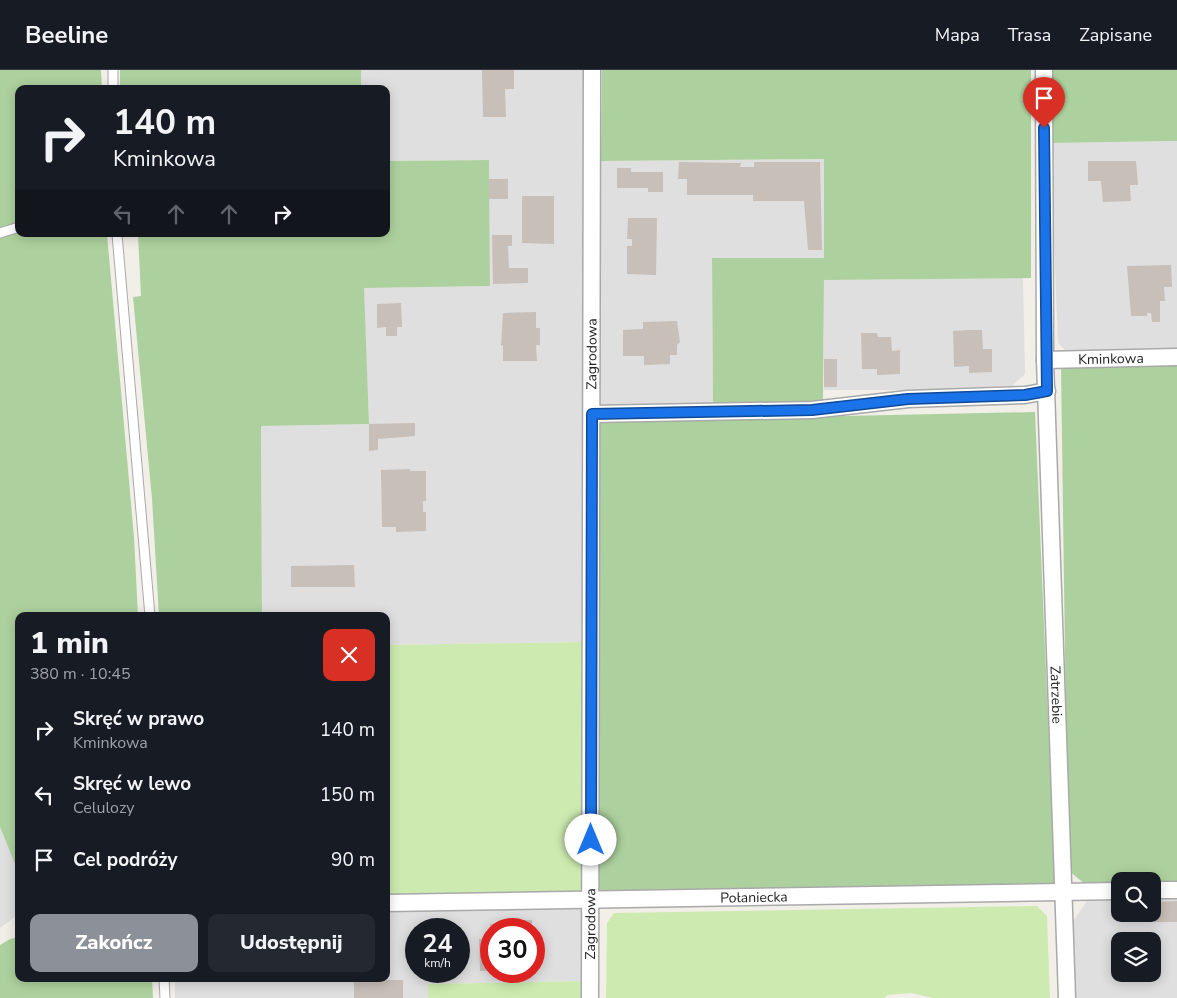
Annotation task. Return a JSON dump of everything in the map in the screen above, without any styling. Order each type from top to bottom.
[{"type":"street","name":"Zagrodowa","points":[[590,998],[592,70]]},
{"type":"street","name":"Zatrzebie","points":[[1044,70],[1045,360],[1067,998]]},
{"type":"street","name":"Kminkowa","points":[[1045,360],[1177,357]]},
{"type":"street","points":[[592,414],[812,410],[908,399],[1025,395],[1047,391]]},
{"type":"street","points":[[1161,890],[1177,890]]},
{"type":"street","name":"Połaniecka","points":[[390,902],[1111,891]]},
{"type":"lane","points":[[113,70],[113,85]]},
{"type":"lane","points":[[0,233],[15,227]]},
{"type":"lane","points":[[117,237],[150,612]]},
{"type":"lane","points":[[164,982],[165,998]]},
{"type":"shaded area","points":[[361,70],[586,70],[583,642],[390,645],[390,612],[262,612],[261,426],[369,424],[363,288],[490,286],[489,160],[390,161],[390,85],[361,85]]},
{"type":"shaded area","points":[[1177,141],[1177,351],[1068,353],[1058,343],[1050,143]]},
{"type":"shaded area","points":[[824,159],[824,258],[712,258],[713,406],[599,409],[601,161]]},
{"type":"shaded area","points":[[1023,278],[1025,374],[1012,386],[922,390],[824,390],[824,280]]},
{"type":"shaded area","points":[[0,827],[15,864],[15,917],[0,928]]},
{"type":"shaded area","points":[[1177,895],[1177,998],[1076,998],[1071,924],[1087,901],[1111,900],[1111,922],[1161,922],[1161,896]]},
{"type":"shaded area","points":[[582,907],[582,981],[545,982],[545,918],[480,918],[480,983],[428,984],[428,998],[175,998],[175,982],[390,982],[390,910]]},
{"type":"green space","points":[[0,70],[101,70],[102,85],[15,85],[15,225],[0,230]]},
{"type":"green space","points":[[120,70],[361,70],[361,85],[120,85]]},
{"type":"green space","points":[[602,70],[1031,70],[1031,278],[824,280],[823,403],[713,406],[712,258],[824,258],[824,159],[601,161]]},
{"type":"green space","points":[[1050,70],[1177,70],[1177,141],[1050,143]]},
{"type":"green space","points":[[489,160],[490,286],[364,288],[369,424],[261,426],[262,612],[159,612],[152,499],[133,297],[141,296],[138,237],[390,237],[390,161]]},
{"type":"green space","points":[[15,233],[15,237],[107,237],[134,537],[138,612],[15,612],[15,864],[0,827],[0,238]]},
{"type":"green space","points":[[1177,365],[1177,883],[1161,882],[1161,872],[1111,872],[1111,884],[1086,885],[1068,870],[1061,367]]},
{"type":"green space","points":[[1035,412],[1055,883],[598,893],[599,421]]},
{"type":"green space","points":[[583,642],[583,893],[390,896],[390,645]]},
{"type":"green space","points":[[1037,906],[1047,916],[1050,998],[933,998],[911,993],[888,995],[884,998],[606,998],[607,923],[614,913]]},
{"type":"green space","points":[[15,938],[15,982],[152,982],[153,998],[0,998],[0,945]]},
{"type":"green space","points":[[582,981],[582,998],[428,998],[428,984]]},
{"type":"building","points":[[482,70],[514,70],[514,89],[505,89],[506,117],[483,117]]},
{"type":"building","points":[[1088,161],[1136,161],[1138,185],[1130,185],[1131,201],[1103,202],[1101,181],[1088,181]]},
{"type":"building","points":[[679,162],[741,163],[740,167],[754,167],[754,162],[820,162],[822,250],[808,250],[804,201],[753,201],[753,195],[687,195],[687,179],[678,179]]},
{"type":"building","points":[[617,168],[631,168],[631,172],[663,172],[663,192],[648,192],[648,188],[617,188]]},
{"type":"building","points":[[489,179],[508,179],[508,199],[489,199]]},
{"type":"building","points":[[522,196],[554,196],[554,244],[522,243]]},
{"type":"building","points":[[628,218],[657,218],[656,275],[627,274],[627,246],[632,246],[632,239],[627,239]]},
{"type":"building","points":[[492,235],[512,235],[512,246],[508,246],[509,268],[528,268],[528,283],[493,284]]},
{"type":"building","points":[[1171,265],[1172,287],[1164,287],[1165,301],[1160,301],[1160,322],[1152,322],[1151,313],[1147,313],[1147,316],[1131,316],[1127,266]]},
{"type":"building","points":[[401,303],[402,327],[397,327],[397,336],[386,336],[386,327],[377,328],[377,304]]},
{"type":"building","points":[[536,312],[536,328],[540,328],[540,345],[536,345],[537,361],[503,361],[503,345],[501,346],[503,313]]},
{"type":"building","points":[[677,321],[680,342],[677,345],[677,355],[670,355],[670,364],[644,365],[644,356],[623,356],[623,330],[643,329],[643,322]]},
{"type":"building","points":[[982,330],[983,349],[992,349],[992,372],[969,373],[969,366],[954,367],[953,331]]},
{"type":"building","points":[[861,333],[877,333],[878,337],[891,337],[892,351],[900,350],[900,374],[877,375],[877,369],[862,369]]},
{"type":"building","points":[[824,359],[837,359],[837,387],[824,387]]},
{"type":"building","points":[[415,423],[415,436],[378,439],[378,450],[369,451],[369,424]]},
{"type":"building","points":[[410,469],[410,471],[426,471],[426,501],[423,501],[423,512],[426,512],[426,531],[396,532],[396,527],[382,527],[381,470]]},
{"type":"building","points":[[354,565],[355,587],[291,587],[291,566]]},
{"type":"building","points":[[1177,901],[1177,922],[1161,922],[1161,902]]},
{"type":"building","points":[[479,939],[480,939],[480,971]]},
{"type":"building","points":[[403,980],[403,998],[354,998],[354,982]]},
{"type":"route","points":[[591,840],[592,414],[812,410],[838,405],[908,399],[1025,395],[1047,391],[1045,360],[1044,128]]}]
